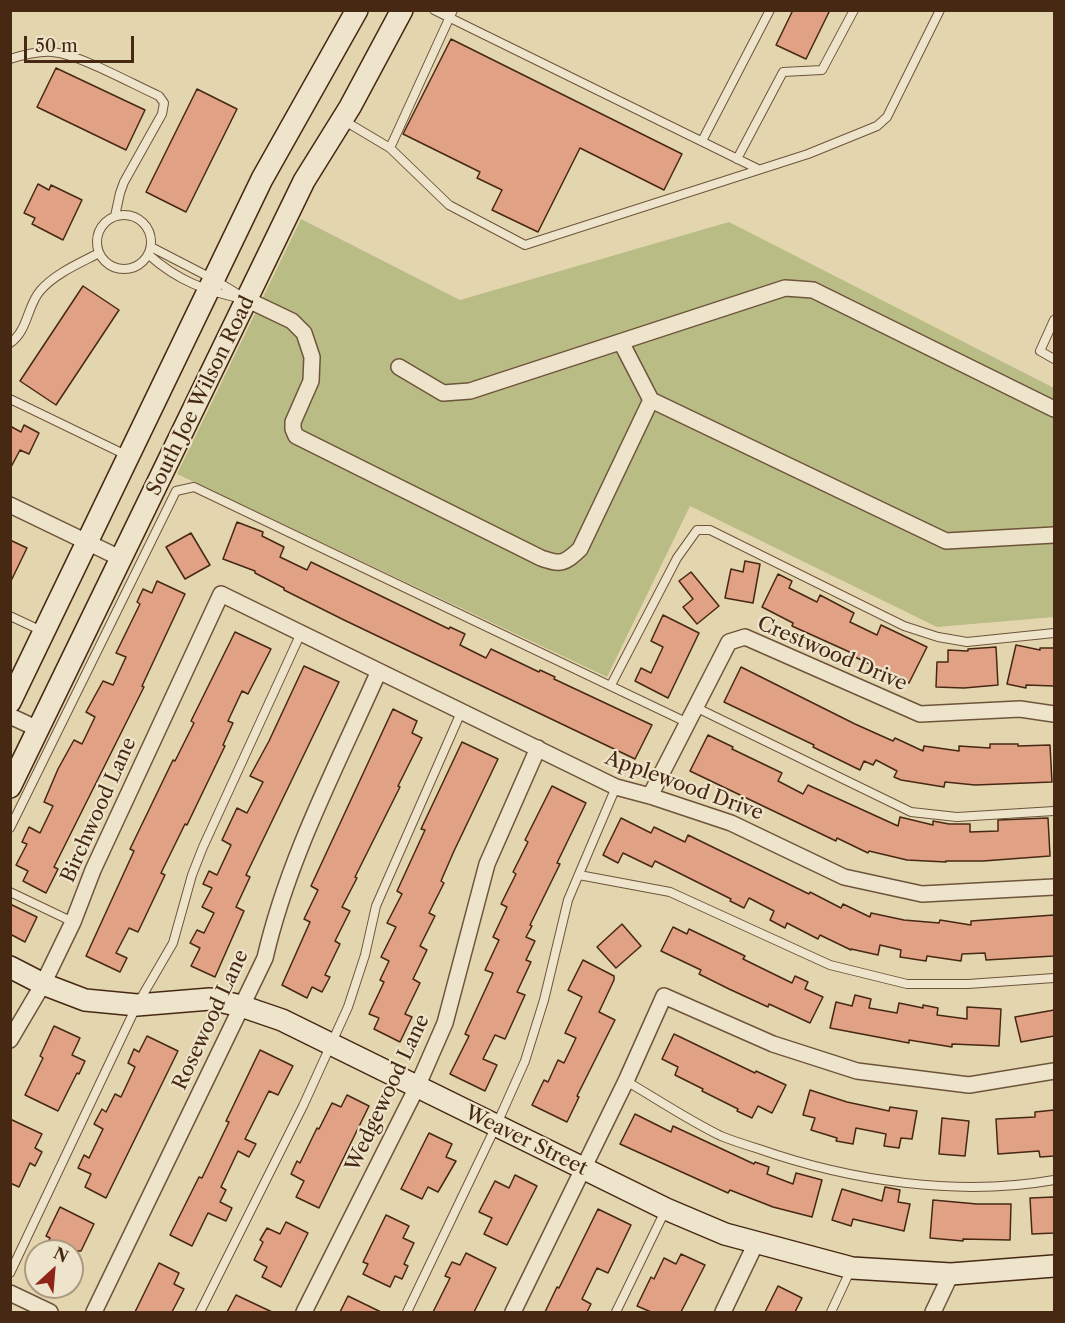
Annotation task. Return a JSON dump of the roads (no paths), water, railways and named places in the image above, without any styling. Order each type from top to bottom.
[{"type":"main road","name":"South Joe Wilson Road","points":[[10,702],[262,179],[357,10]]},
{"type":"main road","name":"South Joe Wilson Road","points":[[10,787],[304,181],[342,119],[402,10]]},
{"type":"main road","name":"Weaver Street","points":[[10,967],[43,984],[85,1000],[137,1005],[210,999],[241,1006],[282,1020],[666,1209],[725,1234],[756,1243],[852,1268],[909,1273],[951,1274],[1054,1266]]},
{"type":"street","points":[[399,367],[443,393],[470,391],[784,288],[813,290],[1054,409]]},
{"type":"street","points":[[248,300],[292,321],[304,333],[312,357],[311,381],[293,422],[296,436],[541,558],[557,563],[567,561],[580,549],[651,400]]},
{"type":"street","points":[[621,342],[651,400],[946,541],[1054,535]]},
{"type":"street","points":[[10,505],[122,559]]},
{"type":"street","name":"Applewood Drive","points":[[221,594],[378,673],[462,710],[616,787],[731,823],[844,877],[922,894],[1054,887]]},
{"type":"street","name":"Birchwood Lane","points":[[10,1040],[43,984],[73,922],[93,870],[221,594]]},
{"type":"street","name":"Crestwood Drive","points":[[650,796],[729,642],[746,637],[920,714],[1020,708],[1054,714]]},
{"type":"street","name":"Rosewood Lane","points":[[94,1312],[265,958],[271,931],[292,867],[378,673]]},
{"type":"street","points":[[10,716],[38,729]]},
{"type":"street","name":"Wedgewood Lane","points":[[304,1312],[417,1087],[445,1023],[486,864],[538,748]]},
{"type":"street","points":[[513,1312],[584,1169],[664,996],[773,1044],[857,1071],[969,1085],[1054,1071]]},
{"type":"street","points":[[723,1312],[756,1243]]},
{"type":"street","points":[[933,1312],[951,1274]]},
{"type":"street","points":[[10,1293],[50,1312]]},
{"type":"lane","points":[[434,10],[452,14],[758,170]]},
{"type":"lane","points":[[737,159],[783,72],[822,70],[854,10]]},
{"type":"lane","points":[[342,119],[390,148],[449,205],[525,245],[808,154],[877,126],[887,117],[940,10]]},
{"type":"lane","points":[[702,141],[767,11]]},
{"type":"lane","points":[[390,148],[452,14]]},
{"type":"lane","points":[[10,58],[32,53],[53,52],[82,61],[159,96],[164,103],[162,114],[124,182],[115,216]]},
{"type":"lane","points":[[126,215],[136,217],[145,224],[150,233],[151,247],[144,263],[124,270],[113,268],[105,262],[96,242],[105,222],[115,216],[126,215]]},
{"type":"lane","points":[[151,247],[211,285],[248,300]]},
{"type":"lane","points":[[10,343],[23,327],[40,291],[72,268],[99,253]]},
{"type":"lane","points":[[149,255],[164,269],[248,300]]},
{"type":"lane","points":[[1054,320],[1040,351],[1054,359]]},
{"type":"lane","points":[[10,399],[128,456]]},
{"type":"lane","points":[[10,828],[176,491],[194,487],[688,723]]},
{"type":"lane","points":[[612,686],[677,558],[697,530],[710,530],[904,626],[938,637],[967,642],[1054,633]]},
{"type":"lane","points":[[10,616],[44,632]]},
{"type":"lane","points":[[10,1273],[137,1005],[173,943],[192,875],[203,847],[301,633]]},
{"type":"lane","points":[[695,707],[910,812],[957,817],[1054,811]]},
{"type":"lane","points":[[200,1312],[303,1106],[348,1007],[365,955],[376,906],[462,710]]},
{"type":"lane","points":[[407,1312],[525,1061],[544,1000],[568,900],[616,787]]},
{"type":"lane","points":[[579,875],[670,892],[830,964],[907,984],[968,984],[1054,978]]},
{"type":"lane","points":[[10,892],[73,922]]},
{"type":"lane","points":[[626,1081],[721,1136],[799,1164],[877,1178],[948,1186],[1024,1185],[1054,1180]]},
{"type":"lane","points":[[616,1312],[666,1209]]},
{"type":"lane","points":[[831,1312],[852,1268]]}]
